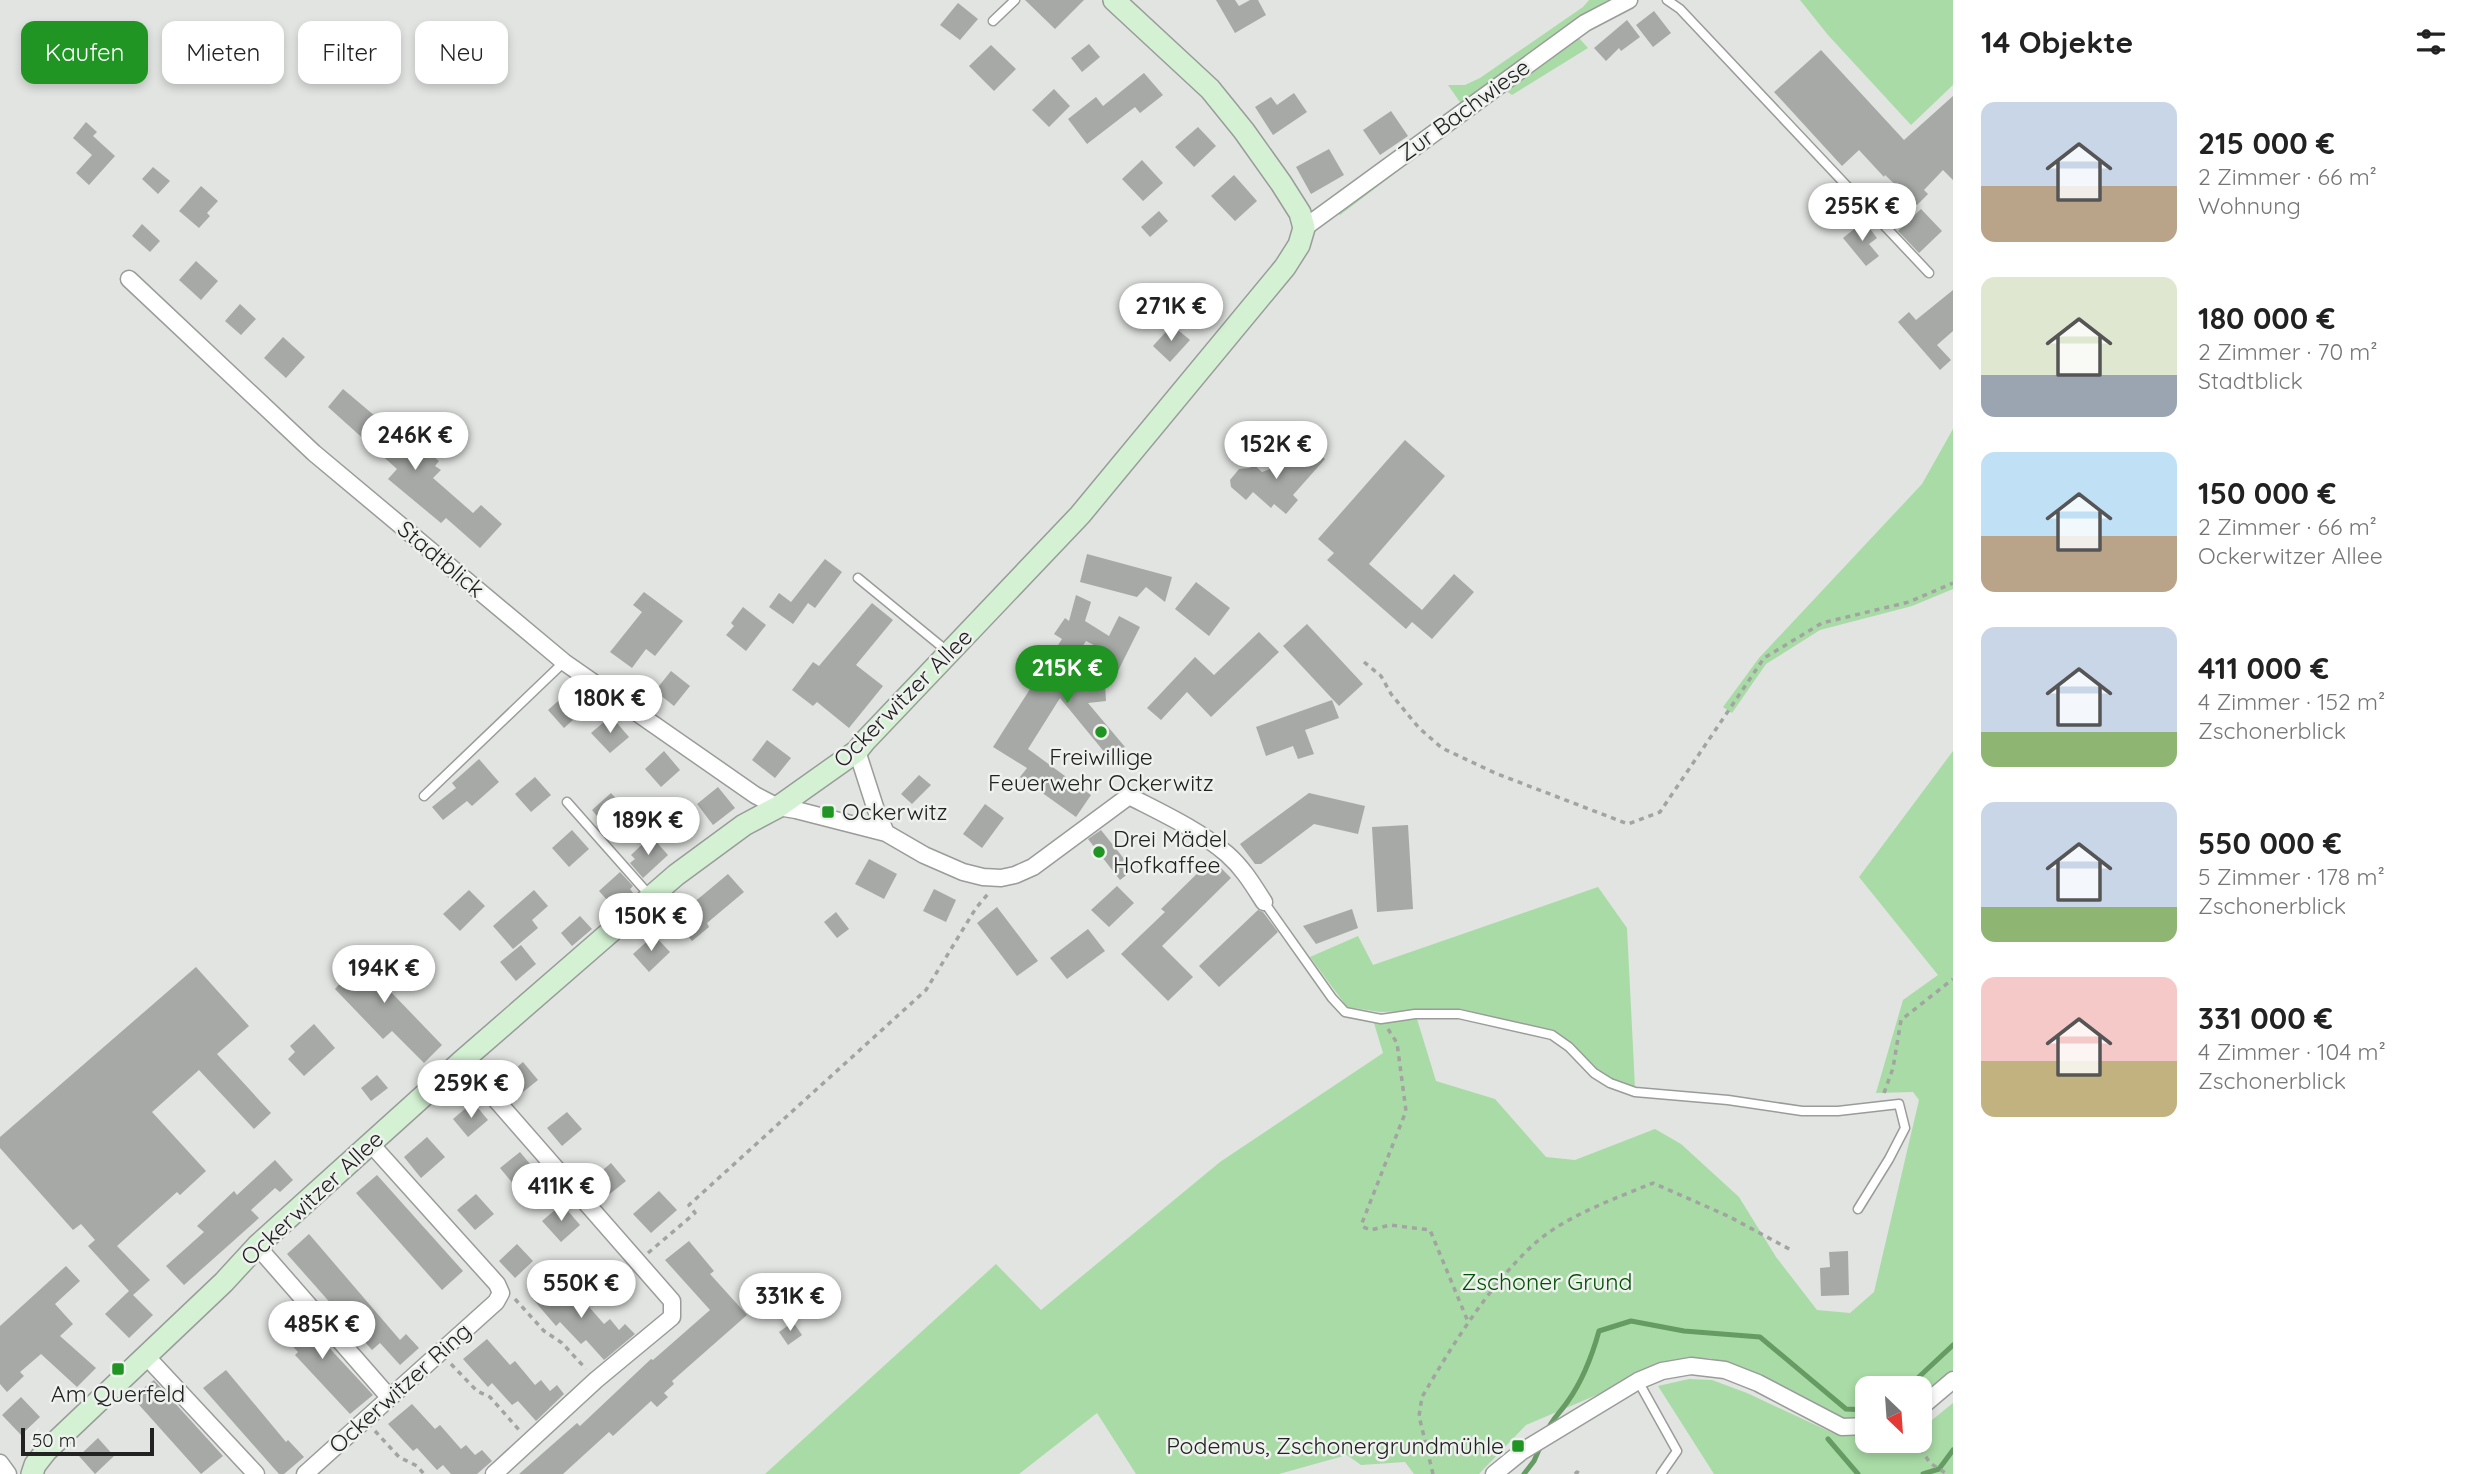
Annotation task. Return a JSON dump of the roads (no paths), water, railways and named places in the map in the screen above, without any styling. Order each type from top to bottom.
[{"type":"street","points":[[1114,0],[1210,89],[1244,131],[1280,183],[1300,213],[1304,228]]},
{"type":"street","name":"Zur Bachwiese","points":[[1304,228],[1585,23],[1629,0]]},
{"type":"street","name":"Ockerwitzer Allee","points":[[32,1474],[35,1465],[46,1451],[224,1282],[257,1246],[462,1061],[676,875],[744,825],[778,807],[857,751],[1080,515],[1249,313],[1299,246],[1304,228]]},
{"type":"street","name":"Stadtblick","points":[[129,279],[314,453],[564,662],[755,795],[778,807],[886,832],[924,855],[963,872],[1001,878],[1033,867],[1129,796],[1181,823],[1227,854],[1247,875],[1264,902]]},
{"type":"street","points":[[857,751],[886,832]]},
{"type":"street","points":[[462,1061],[672,1301],[672,1317],[596,1380],[494,1474]]},
{"type":"street","name":"Ockerwitzer Ring","points":[[305,1474],[496,1302],[500,1293],[497,1284],[370,1143]]},
{"type":"street","points":[[257,1246],[389,1397]]},
{"type":"street","points":[[146,1356],[256,1474]]},
{"type":"street","points":[[1494,1474],[1529,1447],[1638,1381],[1662,1371],[1691,1366],[1725,1370],[1758,1383],[1842,1427],[1855,1426]]},
{"type":"street","points":[[1932,1398],[1953,1380]]},
{"type":"street","points":[[0,1463],[8,1474]]},
{"type":"lane","points":[[993,21],[1016,0]]},
{"type":"lane","points":[[1667,0],[1680,9],[1929,273]]},
{"type":"lane","points":[[858,578],[949,653]]},
{"type":"lane","points":[[424,796],[564,662]]},
{"type":"lane","points":[[568,802],[651,897]]},
{"type":"lane","points":[[1264,902],[1332,998],[1345,1012],[1381,1019],[1415,1014],[1460,1014],[1552,1035],[1569,1047],[1594,1073],[1610,1083],[1635,1091],[1728,1100],[1801,1111],[1838,1111],[1899,1104],[1905,1128],[1858,1209]]},
{"type":"lane","points":[[1638,1381],[1676,1451],[1661,1474]]},
{"type":"waterway","points":[[1546,1433],[1578,1385],[1599,1331],[1631,1321],[1684,1331],[1760,1337],[1846,1409],[1855,1409]]},
{"type":"waterway","points":[[1920,1376],[1953,1345]]},
{"type":"waterway","points":[[1828,1439],[1858,1474]]},
{"type":"waterway","points":[[1524,1474],[1541,1445]]},
{"type":"waterway","points":[[1923,1474],[1939,1469],[1953,1450]]},
{"type":"place","name":"Freiwillige Feuerwehr Ockerwitz","points":[[1101,732]]},
{"type":"place","name":"Ockerwitz","points":[[828,812]]},
{"type":"place","name":"Drei Mädel Hofkaffee","points":[[1099,852]]},
{"type":"place","name":"Am Querfeld","points":[[118,1369]]},
{"type":"place","name":"Podemus, Zschonergrundmühle","points":[[1518,1446]]},
{"type":"park label","name":"Zschoner Grund","points":[[1547,1282]]}]
